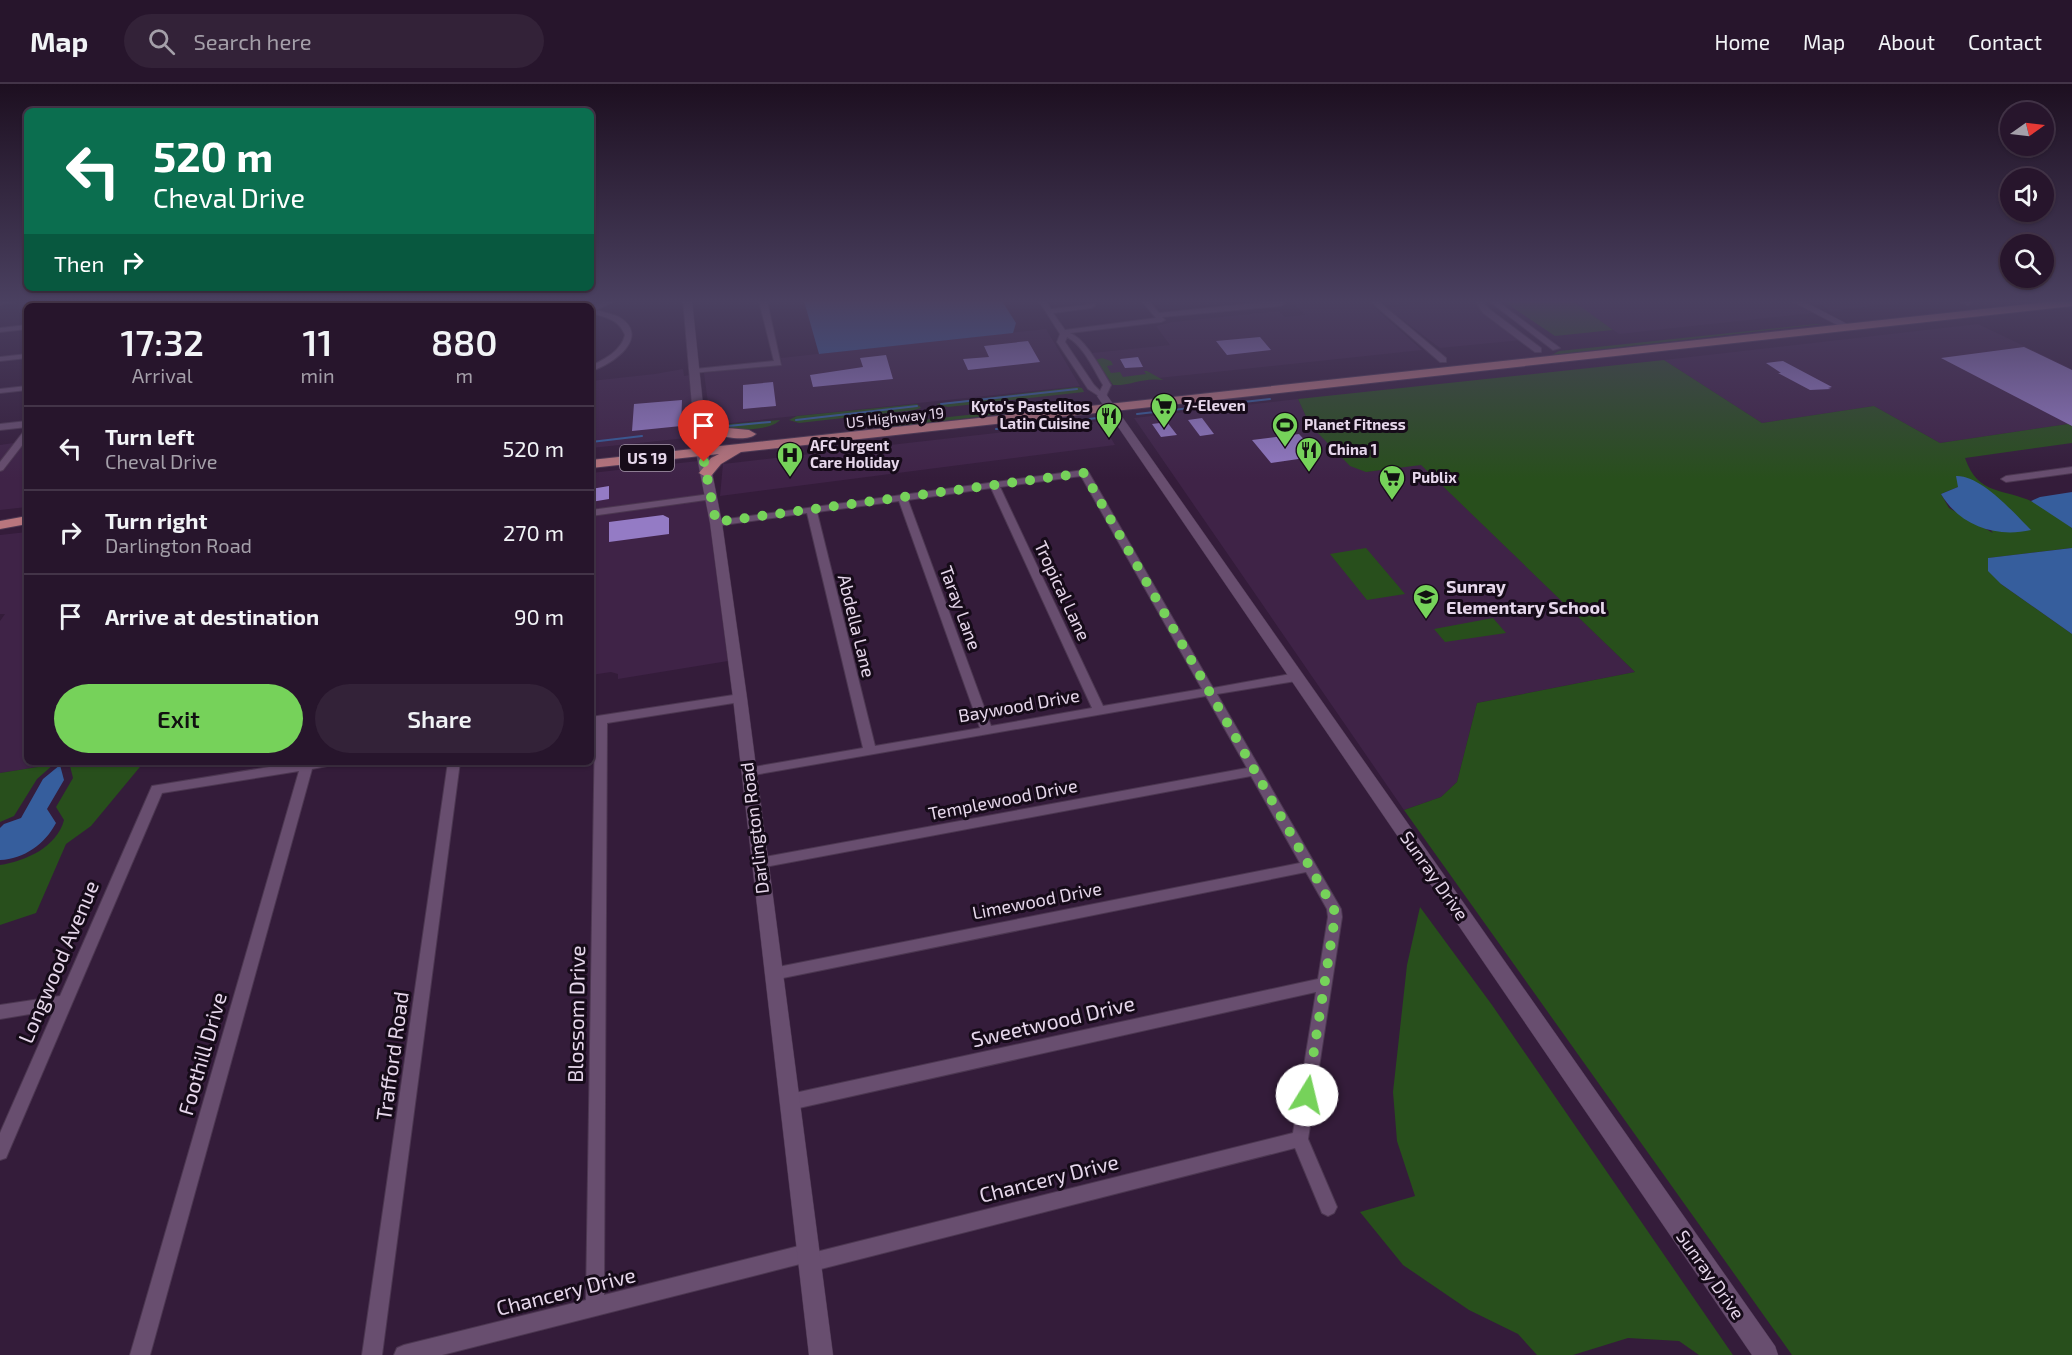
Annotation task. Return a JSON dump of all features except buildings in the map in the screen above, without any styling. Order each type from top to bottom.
[{"type":"highway","name":"US Highway 19","points":[[1106,402],[1440,360]]},
{"type":"highway","points":[[1419,373],[1448,365],[1493,360]]},
{"type":"highway","name":"US Highway 19","points":[[594,452],[702,445],[1106,402],[1419,373],[1521,360]]},
{"type":"highway","points":[[699,422],[708,428],[747,440]]},
{"type":"highway","points":[[706,473],[716,461],[747,440]]},
{"type":"highway","name":"US Highway 19","points":[[594,463],[702,445]]},
{"type":"highway","points":[[0,515],[24,512]]},
{"type":"highway","points":[[0,527],[24,521]]},
{"type":"highway","points":[[0,527],[24,526]]},
{"type":"street","name":"Darlington Road","points":[[693,360],[702,445],[716,522],[740,698],[821,1355]]},
{"type":"street","points":[[694,371],[778,363],[777,360]]},
{"type":"street","name":"Sunray Drive","points":[[1073,360],[1091,387],[1106,402],[1766,1355]]},
{"type":"street","name":"Sunray Drive","points":[[1090,360],[1107,386],[1106,402]]},
{"type":"street","points":[[0,391],[24,388]]},
{"type":"street","points":[[0,427],[24,424]]},
{"type":"street","points":[[0,468],[24,438]]},
{"type":"street","points":[[2006,479],[2072,470]]},
{"type":"street","points":[[716,522],[1084,473],[1334,909],[1335,917],[1300,1139],[1328,1207]]},
{"type":"street","name":"Tropical Lane","points":[[994,485],[1099,710]]},
{"type":"street","points":[[594,513],[710,497]]},
{"type":"street","name":"Taray Lane","points":[[902,497],[987,730]]},
{"type":"street","name":"Abdella Lane","points":[[811,509],[870,751]]},
{"type":"street","name":"Baywood Drive","points":[[748,772],[1296,677]]},
{"type":"street","points":[[596,720],[740,698]]},
{"type":"street","name":"Blossom Drive","points":[[595,1308],[596,720]]},
{"type":"street","name":"Longwood Avenue","points":[[0,1152],[157,789],[307,765]]},
{"type":"street","name":"Foothill Drive","points":[[140,1355],[307,765]]},
{"type":"street","name":"Trafford Road","points":[[372,1355],[454,765]]},
{"type":"street","name":"Templewood Drive","points":[[759,864],[1253,771]]},
{"type":"street","name":"Limewood Drive","points":[[773,974],[1309,866]]},
{"type":"street","name":"Sweetwood Drive","points":[[790,1102],[1325,984]]},
{"type":"street","points":[[0,1012],[65,1002]]},
{"type":"street","name":"Chancery Drive","points":[[404,1355],[1300,1139]]},
{"type":"shaded area","points":[[781,360],[1065,360],[1080,386],[711,425],[704,373],[782,364]]},
{"type":"shaded area","points":[[1097,360],[1325,360],[1111,383]]},
{"type":"shaded area","points":[[1664,360],[2054,360],[2072,369],[2072,426],[2068,424],[1940,443],[1874,406],[1762,423]]},
{"type":"shaded area","points":[[683,369],[684,376],[690,375],[696,437],[594,448],[594,381]]},
{"type":"shaded area","name":"Sunray Elementary School","points":[[1298,399],[1310,425],[1366,472],[1421,464],[1635,672],[1477,703],[1457,782],[1441,797],[1404,810],[1134,418]]},
{"type":"shaded area","points":[[1101,421],[1115,445],[720,496],[723,464]]},
{"type":"shaded area","points":[[24,441],[24,507],[0,510],[0,445]]},
{"type":"shaded area","points":[[698,461],[711,523],[728,661],[618,679],[618,674],[611,672],[594,675],[594,473]]},
{"type":"shaded area","points":[[24,532],[24,765],[50,765],[0,773],[0,621],[5,614],[0,614],[0,535]]},
{"type":"green space","points":[[1096,360],[1111,361],[1113,365],[1107,366],[1111,373],[1120,372],[1123,377],[1146,374],[1144,371],[1147,371],[1163,380],[1149,380],[1113,385]]},
{"type":"green space","points":[[1664,360],[1762,423],[1874,406],[1940,443],[2068,424],[2072,426],[2072,443],[1965,458],[1970,470],[1985,485],[2038,504],[2072,528],[2072,548],[1989,558],[2001,584],[2072,634],[2072,1355],[1792,1355],[1404,810],[1441,797],[1457,782],[1477,703],[1635,672],[1421,465],[1366,472],[1350,466],[1310,425],[1298,399]],"holes":[[[1959,482],[1993,533],[1949,508],[1941,494],[1958,487]]]},
{"type":"green space","points":[[1082,388],[1084,392],[948,407],[936,404]]},
{"type":"green space","points":[[917,404],[921,408],[799,423],[789,420],[797,416]]},
{"type":"green space","points":[[1085,404],[877,429],[912,421]]},
{"type":"green space","points":[[780,420],[775,424],[760,428],[731,430],[717,428],[718,425]]},
{"type":"green space","points":[[1366,548],[1405,594],[1367,600],[1330,554]]},
{"type":"green space","points":[[1493,618],[1506,633],[1445,642],[1434,629]]},
{"type":"green space","points":[[52,765],[37,779],[14,816],[0,822],[0,773]]},
{"type":"green space","points":[[70,765],[142,765],[91,826],[66,844],[36,913],[0,925],[0,865],[30,856],[55,838],[64,820],[56,807],[73,778]]},
{"type":"green space","points":[[1420,907],[1492,1005],[1733,1355],[1699,1355],[1679,1341],[1628,1338],[1573,1355],[1537,1355],[1518,1334],[1469,1310],[1403,1265],[1360,1212],[1415,1196],[1397,1141],[1393,1092],[1407,965]]},
{"type":"water","points":[[1956,476],[1966,477],[1986,488],[2031,530],[1992,531],[1969,522],[1949,505],[1941,494],[1958,487]]},
{"type":"water","points":[[2072,492],[2072,528],[2031,501],[2040,497]]},
{"type":"water","points":[[2072,548],[2072,634],[2001,584],[1988,571],[1988,558]]},
{"type":"water","points":[[60,765],[64,780],[47,809],[56,823],[51,831],[33,849],[17,857],[0,860],[0,828],[4,824],[21,818],[43,779]]},
{"type":"waterway","points":[[941,404],[1077,389]]},
{"type":"waterway","points":[[1137,414],[1270,399]]},
{"type":"waterway","points":[[796,420],[917,406]]},
{"type":"waterway","points":[[1057,423],[1097,418]]},
{"type":"waterway","points":[[718,427],[770,422]]},
{"type":"waterway","points":[[996,429],[1019,427]]},
{"type":"waterway","points":[[594,442],[642,436]]},
{"type":"place","name":"7-Eleven","points":[[1164,429]]},
{"type":"place","name":"Kyto's Pastelitos Latin Cuisine","points":[[1109,439]]},
{"type":"place","name":"Planet Fitness","points":[[1285,448]]},
{"type":"place","name":"China 1","points":[[1309,473]]},
{"type":"place","name":"AFC Urgent Care Holiday","points":[[790,478]]},
{"type":"place","name":"Publix","points":[[1392,501]]},
{"type":"place","name":"Sunray Elementary School","points":[[1426,620]]},
{"type":"route","points":[[704,462],[716,522],[1084,473],[1334,909],[1335,917],[1307,1095]]}]
